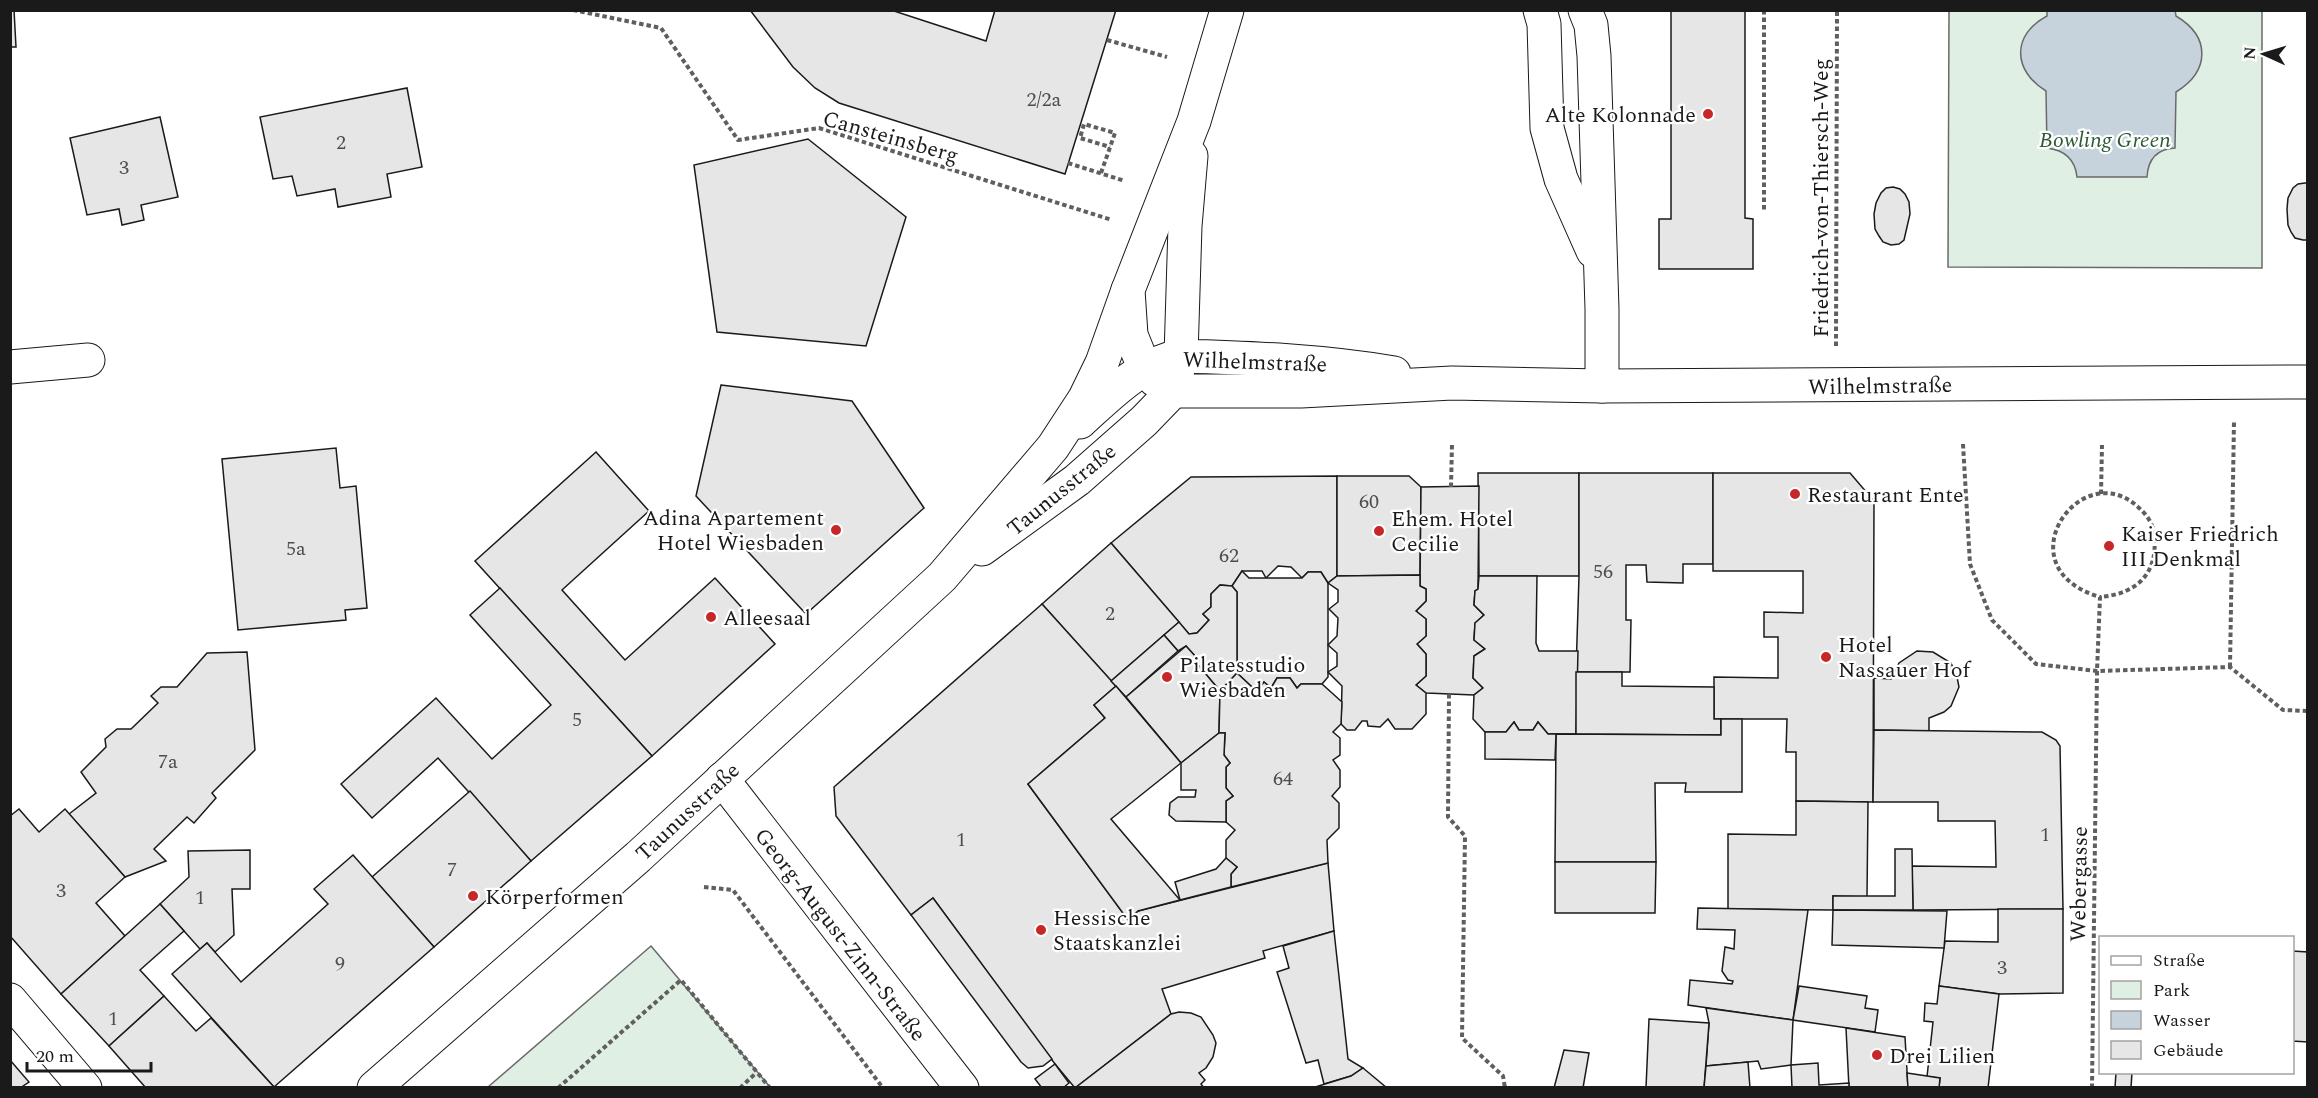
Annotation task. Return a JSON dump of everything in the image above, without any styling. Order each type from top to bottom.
[{"type":"street","points":[[1053,447],[1085,398],[1101,363],[1194,121],[1227,10]]},
{"type":"street","points":[[1540,10],[1544,24],[1548,128],[1552,146],[1561,179],[1600,267]]},
{"type":"street","points":[[1585,10],[1591,25],[1594,56],[1602,309],[1602,386]]},
{"type":"street","points":[[1128,290],[1131,335],[1146,367],[1155,380],[1173,391],[1181,356],[1185,226],[1194,121]]},
{"type":"street","name":"Wilhelmstraße","points":[[1053,447],[1107,397],[1146,367],[1159,361],[1181,356],[1292,360],[1346,365],[1452,383]]},
{"type":"street","points":[[10,367],[88,360]]},
{"type":"street","name":"Wilhelmstraße","points":[[1173,391],[1301,391],[1452,383],[1602,386],[1835,386],[2307,382]]},
{"type":"street","name":"Taunusstraße","points":[[942,578],[1077,480],[1144,421],[1173,391]]},
{"type":"street","name":"Taunusstraße","points":[[374,1088],[638,857],[942,578],[1053,447]]},
{"type":"street","name":"Georg-August-Zinn-Straße","points":[[722,779],[962,1088]]},
{"type":"street","points":[[10,1000],[85,1088]]},
{"type":"path","name":"Cansteinsberg","points":[[573,10],[661,28],[738,140],[819,128],[1112,220]]},
{"type":"path","points":[[1764,10],[1764,210]]},
{"type":"path","name":"Friedrich-von-Thiersch-Weg","points":[[1835,386],[1837,10]]},
{"type":"path","points":[[1107,40],[1167,57]]},
{"type":"path","points":[[1101,173],[1115,133],[1084,124],[1080,138],[1110,147]]},
{"type":"path","points":[[1068,163],[1125,181]]},
{"type":"path","points":[[2229,667],[2235,382]]},
{"type":"path","points":[[1451,487],[1452,444]]},
{"type":"path","points":[[1963,444],[1970,564],[1992,620],[2036,664],[2097,671],[2229,667],[2283,710],[2307,711]]},
{"type":"path","points":[[2101,494],[2102,445]]},
{"type":"path","points":[[2101,494],[2118,496],[2133,503],[2145,514],[2154,529],[2156,546],[2153,563],[2145,578],[2132,589],[2117,596],[2100,597],[2084,592],[2069,583],[2059,570],[2054,554],[2054,537],[2060,520],[2070,507],[2085,498],[2101,494]]},
{"type":"path","name":"Webergasse","points":[[2092,1088],[2100,597]]},
{"type":"path","points":[[1449,694],[1448,817],[1465,836],[1461,1038],[1503,1076],[1505,1088]]},
{"type":"path","points":[[704,887],[733,890],[883,1088]]},
{"type":"path","points":[[558,1088],[681,980],[770,1088]]},
{"type":"path","points":[[740,1088],[756,1073]]},
{"type":"green space","name":"Bowling Green","points":[[1949,11],[2262,11],[2262,268],[1948,267]]},
{"type":"green space","points":[[651,946],[770,1087],[488,1087]]},
{"type":"water","points":[[2175,10],[2176,16],[2196,34],[2202,54],[2195,74],[2176,92],[2175,148],[2163,150],[2155,156],[2149,165],[2147,177],[2077,177],[2074,165],[2068,156],[2047,148],[2046,91],[2027,74],[2022,63],[2022,43],[2027,33],[2047,16],[2047,11]]},
{"type":"building","points":[[10,10],[14,10],[16,47],[10,47]]},
{"type":"building","points":[[750,10],[891,10],[986,41],[995,10],[1116,10],[1065,174],[839,103],[815,88],[793,67]]},
{"type":"building","name":"Alte Kolonnade","points":[[1671,10],[1745,10],[1745,218],[1753,219],[1753,269],[1659,269],[1659,219],[1671,219]]},
{"type":"building","points":[[407,88],[422,167],[387,174],[391,197],[338,207],[335,189],[297,196],[292,176],[273,179],[260,117]]},
{"type":"building","points":[[160,117],[178,197],[141,205],[144,220],[122,225],[119,209],[87,215],[70,138]]},
{"type":"building","points":[[808,139],[906,217],[866,346],[717,332],[694,165]]},
{"type":"building","points":[[2308,183],[2308,240],[2303,240],[2295,238],[2291,232],[2287,209],[2288,198],[2293,188],[2298,184]]},
{"type":"building","points":[[1893,187],[1905,194],[1909,202],[1910,214],[1904,240],[1899,244],[1891,245],[1883,242],[1875,229],[1874,214],[1881,193],[1886,188]]},
{"type":"building","points":[[721,385],[852,401],[924,508],[806,614],[696,496]]},
{"type":"building","points":[[336,448],[340,488],[356,486],[367,608],[345,610],[346,620],[238,630],[222,459]]},
{"type":"building","name":"Alleesaal","points":[[596,452],[649,511],[562,590],[625,660],[715,578],[775,644],[652,756],[475,561]]},
{"type":"building","points":[[1478,473],[1579,473],[1579,576],[1479,576]]},
{"type":"building","points":[[1579,473],[1713,473],[1713,564],[1683,564],[1683,583],[1647,582],[1646,565],[1626,565],[1626,620],[1631,620],[1630,672],[1576,672]]},
{"type":"building","name":"Hotel Nassauer Hof","points":[[1713,473],[1850,473],[1874,501],[1873,802],[1796,801],[1796,752],[1786,752],[1787,719],[1714,719],[1714,677],[1778,678],[1778,637],[1764,637],[1764,612],[1803,613],[1803,571],[1713,571]]},
{"type":"building","points":[[1337,476],[1337,576],[1328,583],[1321,572],[1308,572],[1302,578],[1291,567],[1278,566],[1266,578],[1262,571],[1242,571],[1232,586],[1220,585],[1211,594],[1211,607],[1203,614],[1209,620],[1197,633],[1189,634],[1111,543],[1191,477]]},
{"type":"building","name":"Ehem. Hotel Cecilie","points":[[1337,476],[1409,476],[1421,487],[1420,575],[1337,576]]},
{"type":"building","points":[[1479,486],[1478,589],[1475,591],[1474,605],[1484,615],[1475,623],[1474,640],[1485,649],[1474,656],[1473,678],[1483,688],[1474,695],[1426,693],[1416,685],[1426,676],[1426,654],[1417,644],[1426,636],[1426,619],[1416,611],[1426,601],[1426,589],[1420,586],[1421,487]]},
{"type":"building","points":[[1111,543],[1179,622],[1111,681],[1042,604]]},
{"type":"building","points":[[1242,571],[1249,578],[1302,578],[1308,572],[1321,572],[1328,583],[1328,677],[1322,684],[1301,684],[1297,688],[1290,678],[1277,678],[1271,688],[1264,682],[1261,686],[1252,687],[1237,673],[1237,592],[1232,586]]},
{"type":"building","points":[[1420,575],[1420,586],[1426,589],[1426,601],[1416,611],[1426,619],[1426,636],[1417,644],[1426,654],[1426,676],[1416,685],[1426,693],[1426,714],[1412,729],[1395,729],[1388,719],[1380,727],[1368,726],[1367,721],[1362,721],[1355,730],[1347,730],[1341,724],[1342,686],[1328,672],[1337,666],[1337,653],[1328,645],[1337,636],[1338,618],[1329,609],[1338,602],[1338,590],[1328,583],[1337,576]]},
{"type":"building","points":[[1479,576],[1537,576],[1536,643],[1539,651],[1578,651],[1576,734],[1548,734],[1538,722],[1533,730],[1519,730],[1514,722],[1506,732],[1485,732],[1473,719],[1474,695],[1483,688],[1473,678],[1474,656],[1485,649],[1474,640],[1475,623],[1484,615],[1474,605]]},
{"type":"building","points":[[1220,585],[1232,586],[1237,592],[1237,673],[1220,691],[1194,660],[1196,657],[1186,646],[1178,651],[1164,635],[1179,622],[1189,634],[1197,633],[1209,620],[1203,614],[1211,607],[1211,594]]},
{"type":"building","points":[[500,588],[652,756],[531,861],[438,758],[372,818],[341,784],[436,698],[492,759],[551,705],[470,615]]},
{"type":"building","points":[[1042,604],[1116,686],[1094,705],[1105,718],[1028,784],[1128,920],[1138,911],[1328,863],[1334,931],[1263,951],[1265,958],[1162,989],[1171,1014],[1075,1088],[933,898],[911,915],[836,816],[834,787]]},
{"type":"building","points":[[1164,635],[1178,651],[1126,697],[1111,681]]},
{"type":"building","points":[[1186,646],[1196,657],[1194,660],[1220,691],[1219,733],[1181,763],[1126,697]]},
{"type":"building","name":"Hotel Nassauer Hof","points":[[1917,651],[1933,652],[1951,663],[1959,687],[1951,706],[1944,712],[1929,718],[1929,731],[1874,730],[1874,678],[1891,679],[1899,663]]},
{"type":"building","points":[[247,652],[255,750],[212,793],[216,798],[194,823],[187,817],[154,849],[166,861],[125,877],[69,814],[96,793],[81,772],[106,747],[105,739],[117,729],[131,729],[158,703],[151,696],[161,687],[177,687],[207,653]]},
{"type":"building","points":[[1576,672],[1622,672],[1622,686],[1714,687],[1714,719],[1721,719],[1721,735],[1576,734]]},
{"type":"building","points":[[1237,673],[1252,687],[1261,686],[1264,682],[1271,688],[1277,678],[1290,678],[1297,688],[1301,684],[1322,684],[1342,702],[1341,724],[1333,732],[1340,738],[1340,755],[1333,760],[1340,770],[1340,787],[1332,796],[1339,803],[1339,828],[1327,840],[1328,863],[1231,887],[1231,874],[1237,867],[1226,858],[1226,840],[1235,830],[1226,822],[1226,801],[1233,796],[1226,788],[1226,767],[1230,763],[1224,755],[1225,733],[1219,733],[1220,691]]},
{"type":"building","points":[[1116,686],[1181,763],[1111,819],[1180,900],[1138,911],[1128,920],[1028,784],[1105,718],[1094,705]]},
{"type":"building","points":[[1721,719],[1742,719],[1742,792],[1685,792],[1686,783],[1655,783],[1656,862],[1555,862],[1556,734],[1721,735]]},
{"type":"building","points":[[1514,722],[1519,730],[1533,730],[1538,722],[1548,734],[1556,734],[1555,760],[1485,759],[1485,732],[1506,732]]},
{"type":"building","name":"Hotel Nassauer Hof","points":[[1874,730],[2042,732],[2056,740],[2060,746],[2063,909],[1913,910],[1912,866],[1996,867],[1995,821],[1938,821],[1938,802],[1873,802]]},
{"type":"building","points":[[1219,733],[1225,733],[1224,755],[1230,763],[1226,767],[1226,788],[1233,796],[1226,801],[1226,822],[1176,821],[1169,815],[1170,803],[1178,797],[1195,797],[1196,790],[1181,790],[1181,763]]},
{"type":"building","points":[[470,791],[531,861],[434,947],[372,877]]},
{"type":"building","points":[[1796,801],[1868,802],[1867,897],[1833,896],[1833,910],[1728,909],[1728,834],[1796,835]]},
{"type":"building","points":[[19,809],[39,832],[65,809],[125,877],[96,903],[125,936],[61,994],[10,936],[10,816]]},
{"type":"building","points":[[1895,849],[1912,849],[1913,910],[1833,910],[1833,896],[1895,896]]},
{"type":"building","points":[[250,850],[250,889],[232,889],[234,935],[215,952],[207,943],[200,949],[160,904],[189,877],[188,851]]},
{"type":"building","points":[[353,855],[434,947],[274,1087],[172,974],[207,943],[241,982],[328,904],[314,889]]},
{"type":"building","points":[[1226,858],[1237,867],[1231,874],[1231,887],[1180,900],[1175,882],[1216,869]]},
{"type":"building","points":[[1555,862],[1656,862],[1655,913],[1555,913]]},
{"type":"building","points":[[933,898],[1052,1059],[1043,1066],[1028,1068],[1021,1062],[911,915]]},
{"type":"building","points":[[160,904],[184,931],[140,970],[164,996],[109,1046],[61,994]]},
{"type":"building","points":[[1698,908],[1808,910],[1793,1020],[1688,1005],[1690,980],[1732,984],[1733,981],[1728,980],[1722,971],[1725,947],[1734,949],[1735,930],[1697,929]]},
{"type":"building","points":[[1998,909],[2063,909],[2063,993],[1999,994],[1939,986],[1945,941],[1998,942]]},
{"type":"building","points":[[1833,910],[1947,911],[1944,948],[1832,945]]},
{"type":"building","points":[[1334,931],[1348,1059],[1363,1068],[1351,1076],[1324,1084],[1318,1060],[1306,1063],[1277,972],[1289,968],[1283,946]]},
{"type":"building","points":[[2294,951],[2308,952],[2308,1042],[2294,1041]]},
{"type":"building","points":[[1799,986],[1867,996],[1865,1008],[1878,1010],[1875,1032],[1793,1020]]},
{"type":"building","points":[[1939,986],[1999,994],[1988,1088],[1939,1088],[1940,1078],[1927,1077],[1933,1022],[1924,1021],[1925,1003],[1937,1004]]},
{"type":"building","points":[[164,996],[196,1031],[211,1018],[274,1087],[146,1088],[109,1046]]},
{"type":"building","points":[[1706,1008],[1793,1020],[1791,1065],[1761,1069],[1758,1061],[1706,1066],[1709,1023]]},
{"type":"building","points":[[1179,1012],[1201,1017],[1216,1043],[1213,1057],[1206,1068],[1199,1073],[1205,1080],[1201,1084],[1204,1088],[1075,1088],[1171,1014]]},
{"type":"building","points":[[1649,1019],[1709,1023],[1704,1088],[1646,1088]]},
{"type":"building","name":"Drei Lilien","points":[[1846,1028],[1905,1037],[1908,1088],[1849,1088]]},
{"type":"building","points":[[1564,1050],[1589,1053],[1583,1088],[1554,1088]]},
{"type":"building","points":[[10,1060],[29,1082],[20,1088],[10,1088]]},
{"type":"building","points":[[1748,1062],[1750,1088],[1704,1088],[1706,1066]]},
{"type":"building","points":[[1818,1063],[1819,1085],[1849,1083],[1849,1088],[1792,1088],[1791,1065]]},
{"type":"building","points":[[1055,1064],[1069,1083],[1063,1088],[1042,1088],[1035,1079]]},
{"type":"building","points":[[1363,1068],[1387,1088],[1312,1088],[1351,1076]]},
{"type":"building","points":[[1907,1073],[1940,1078],[1939,1088],[1908,1088]]},
{"type":"building","points":[[2116,1074],[2132,1074],[2131,1088],[2115,1088]]},
{"type":"place","name":"Alte Kolonnade","points":[[1708,114]]},
{"type":"place","name":"Restaurant Ente","points":[[1795,494]]},
{"type":"place","name":"Adina Apartement Hotel Wiesbaden","points":[[836,530]]},
{"type":"place","name":"Ehem. Hotel Cecilie","points":[[1379,531]]},
{"type":"place","name":"Kaiser Friedrich III Denkmal","points":[[2109,546]]},
{"type":"place","name":"Alleesaal","points":[[711,617]]},
{"type":"place","name":"Hotel Nassauer Hof","points":[[1826,657]]},
{"type":"place","name":"Pilatesstudio Wiesbaden","points":[[1167,677]]},
{"type":"place","name":"Körperformen","points":[[473,896]]},
{"type":"place","name":"Hessische Staatskanzlei","points":[[1041,930]]},
{"type":"place","name":"Drei Lilien","points":[[1877,1055]]}]
